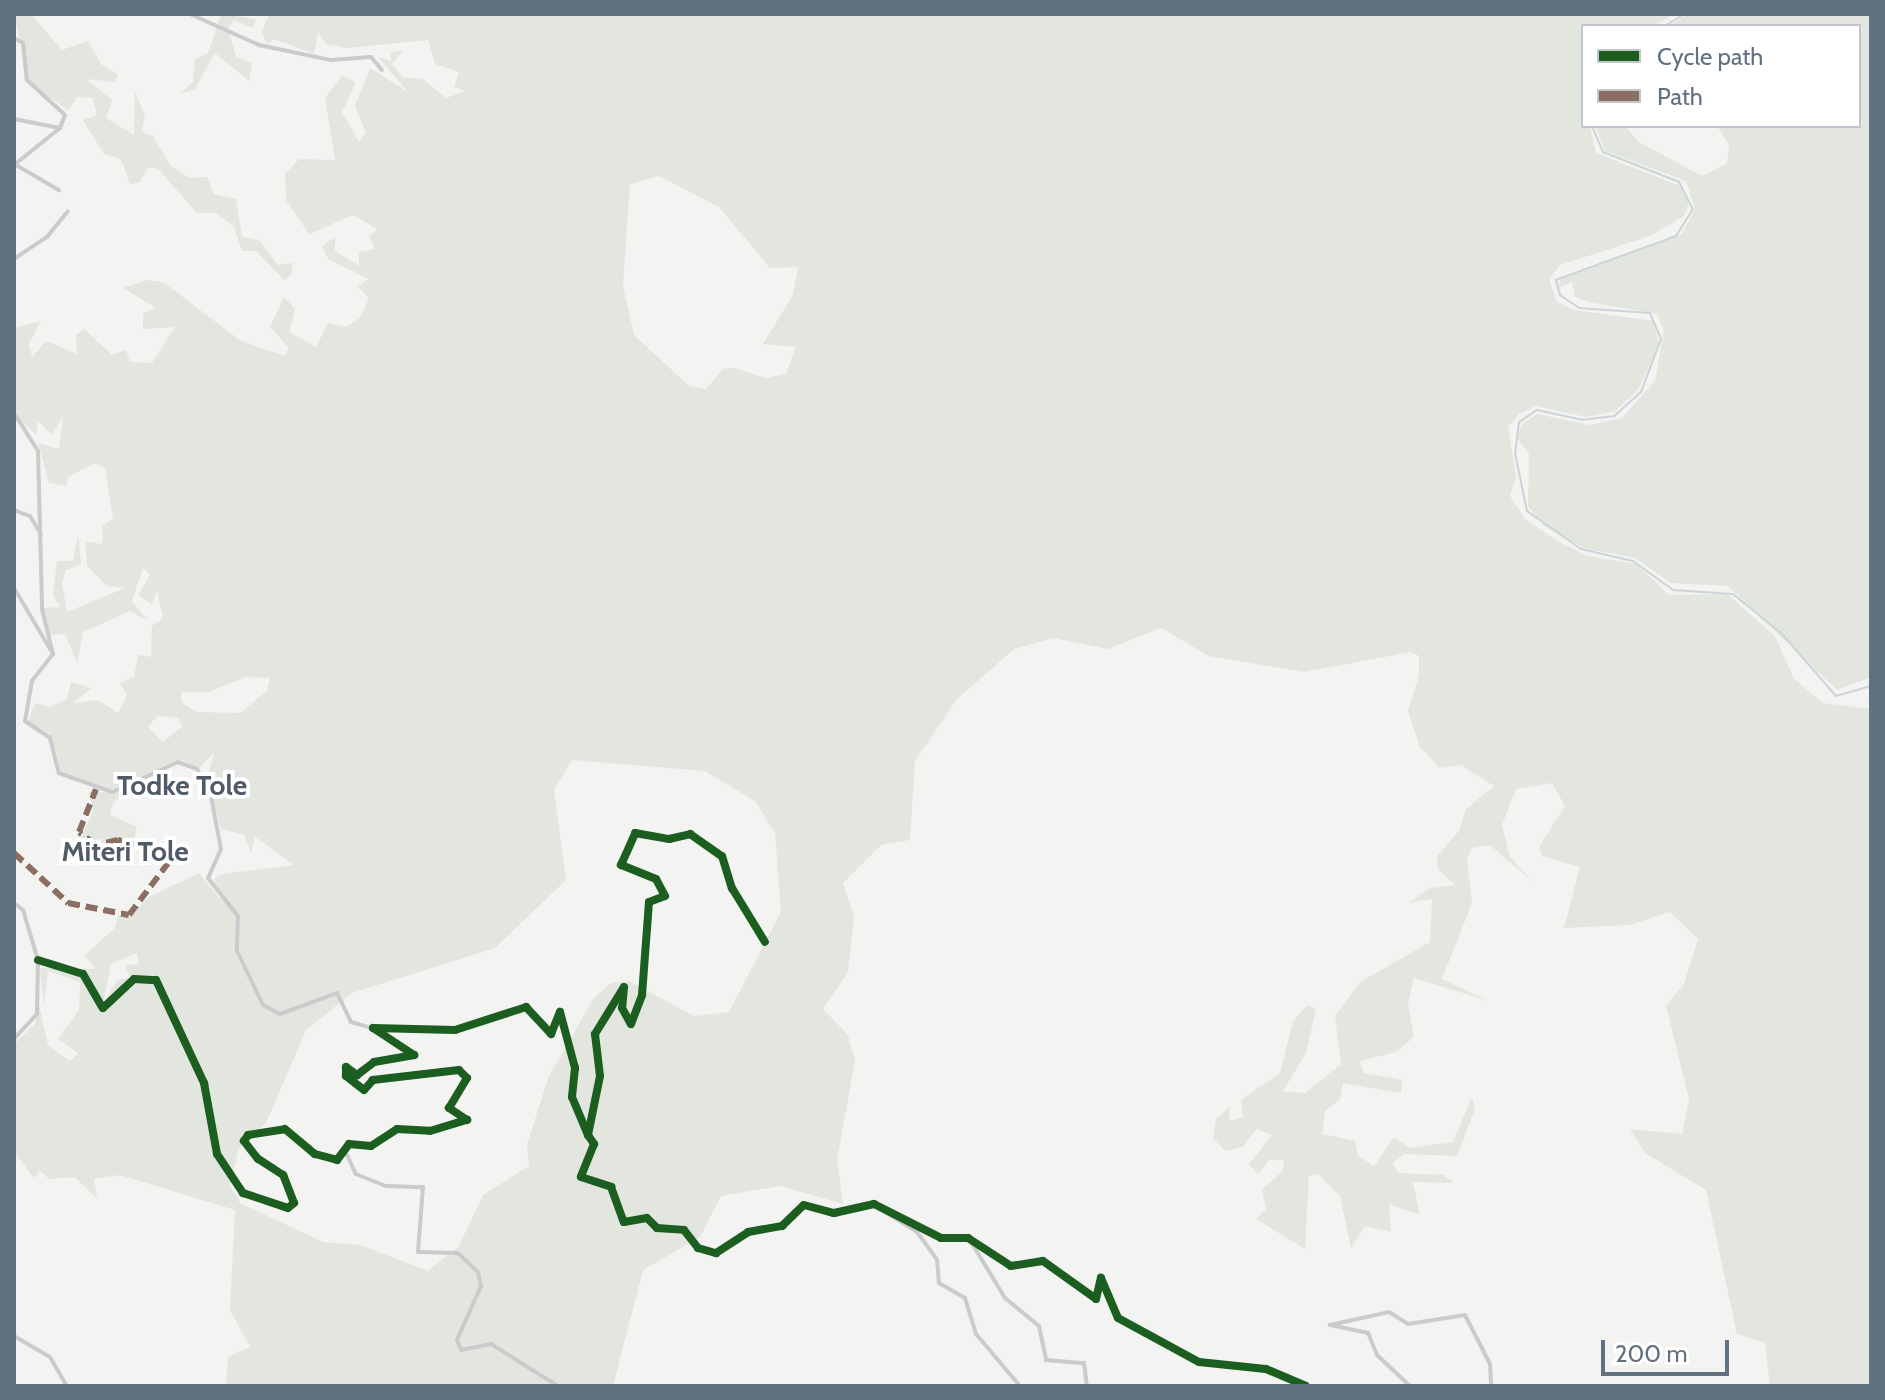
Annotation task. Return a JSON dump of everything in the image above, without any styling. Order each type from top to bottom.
[{"type":"street","points":[[190,14],[259,45],[331,60],[373,58],[382,70]]},
{"type":"street","points":[[14,38],[23,43],[27,80],[64,111],[60,128],[15,165],[59,190]]},
{"type":"street","points":[[14,119],[60,128]]},
{"type":"street","points":[[14,259],[47,237],[68,211]]},
{"type":"street","points":[[14,413],[38,451],[43,536],[42,609],[53,654]]},
{"type":"street","points":[[14,510],[30,516],[43,536]]},
{"type":"street","points":[[14,588],[53,654]]},
{"type":"street","points":[[53,654],[32,681],[25,721],[50,738],[59,773],[112,792],[173,763],[197,769],[210,791],[221,849],[208,878],[238,916],[237,951],[263,1005],[280,1014],[337,993],[351,1022],[373,1028],[455,1030],[526,1007],[551,1034],[560,1012],[575,1068],[572,1097],[594,1144],[581,1177],[611,1187],[624,1222],[647,1218],[657,1228],[684,1230],[698,1248],[716,1253],[748,1232],[782,1226],[804,1205],[834,1213],[874,1204],[941,1238],[968,1238],[1011,1266],[1043,1261],[1096,1299],[1101,1278],[1118,1318],[1199,1362],[1266,1369],[1306,1386]]},
{"type":"street","points":[[588,1135],[600,1076],[595,1034],[624,987],[622,1008],[631,1024],[646,972],[649,902],[665,896],[656,879],[621,865],[631,836],[690,834],[722,856],[732,888],[765,942]]},
{"type":"street","points":[[14,903],[23,910],[38,960],[37,1014],[14,1038]]},
{"type":"street","points":[[38,960],[83,974],[103,1008],[134,979],[156,980],[204,1083],[217,1154],[250,1198],[279,1207],[294,1203],[283,1175],[244,1141],[248,1135],[285,1129],[315,1154],[337,1160],[347,1155]]},
{"type":"street","points":[[373,1028],[415,1052],[374,1062],[357,1075],[346,1067],[346,1076],[364,1090],[373,1080],[459,1070],[467,1078],[449,1108],[467,1120],[430,1131],[397,1129],[371,1146],[349,1144],[347,1155],[356,1174],[386,1186],[423,1187],[418,1252],[458,1253],[478,1272],[481,1286],[457,1340],[461,1350],[491,1344],[558,1386]]},
{"type":"street","points":[[874,1204],[917,1232],[937,1260],[939,1283],[965,1298],[976,1334],[1020,1386]]},
{"type":"street","points":[[968,1238],[1005,1298],[1039,1326],[1046,1360],[1084,1363],[1087,1386]]},
{"type":"street","points":[[1410,1386],[1377,1355],[1368,1333],[1330,1325],[1389,1312],[1408,1324],[1465,1315],[1490,1364],[1491,1386]]},
{"type":"street","points":[[14,1336],[50,1357],[67,1386]]},
{"type":"street","points":[[957,1386],[978,1386]]},
{"type":"shaded area","points":[[14,14],[31,14],[62,50],[88,41],[101,64],[118,75],[115,82],[86,79],[112,100],[106,118],[134,135],[135,92],[145,115],[142,132],[153,136],[170,165],[189,178],[207,177],[214,194],[236,199],[242,237],[259,240],[278,265],[293,263],[291,276],[284,280],[256,251],[242,251],[234,226],[216,213],[197,213],[158,169],[148,167],[140,182],[130,184],[121,159],[104,154],[83,120],[97,115],[93,98],[77,97],[68,110],[30,84]]},
{"type":"shaded area","points":[[221,14],[256,19],[253,28],[234,20],[228,29],[236,56],[252,64],[249,81],[215,53],[195,89],[180,94],[193,82],[195,59],[208,53]]},
{"type":"shaded area","points":[[269,14],[1674,14],[1656,24],[1581,24],[1581,128],[1590,128],[1596,153],[1680,186],[1689,203],[1684,216],[1650,236],[1560,265],[1549,279],[1557,302],[1574,310],[1654,321],[1659,344],[1639,388],[1616,411],[1586,417],[1536,406],[1519,414],[1508,427],[1516,477],[1510,496],[1526,520],[1556,540],[1587,556],[1636,564],[1669,595],[1727,594],[1775,636],[1794,679],[1823,703],[1871,709],[1871,1386],[1770,1386],[1765,1343],[1737,1334],[1706,1190],[1645,1153],[1630,1129],[1682,1134],[1689,1099],[1666,1006],[1684,984],[1698,939],[1670,912],[1629,925],[1564,928],[1580,867],[1542,856],[1539,847],[1565,806],[1552,783],[1516,789],[1502,825],[1510,857],[1533,882],[1490,845],[1472,848],[1467,859],[1472,903],[1442,979],[1489,1001],[1414,978],[1408,1004],[1414,1037],[1396,1052],[1360,1061],[1364,1073],[1402,1080],[1401,1093],[1343,1083],[1340,1099],[1325,1111],[1322,1134],[1355,1141],[1358,1156],[1374,1166],[1394,1137],[1409,1148],[1453,1142],[1472,1097],[1475,1109],[1457,1156],[1404,1154],[1393,1163],[1398,1173],[1443,1175],[1454,1183],[1413,1182],[1420,1215],[1389,1204],[1391,1232],[1365,1226],[1351,1248],[1340,1196],[1318,1174],[1309,1176],[1305,1249],[1256,1219],[1266,1209],[1262,1189],[1282,1172],[1284,1161],[1270,1159],[1258,1175],[1249,1164],[1272,1135],[1257,1129],[1242,1147],[1225,1151],[1213,1138],[1216,1119],[1230,1106],[1229,1121],[1243,1117],[1241,1100],[1280,1073],[1293,1021],[1308,1005],[1316,1010],[1306,1053],[1283,1091],[1305,1093],[1341,1064],[1335,1016],[1360,982],[1430,942],[1432,899],[1408,903],[1430,888],[1455,885],[1438,869],[1437,856],[1459,831],[1466,809],[1494,786],[1461,765],[1440,768],[1420,747],[1408,711],[1419,675],[1419,656],[1411,652],[1304,672],[1209,656],[1161,628],[1108,649],[1053,638],[1014,649],[956,700],[915,761],[910,840],[881,845],[843,883],[854,917],[848,972],[823,1009],[848,1035],[855,1060],[837,1160],[843,1204],[781,1186],[721,1196],[700,1237],[643,1270],[613,1386],[226,1386],[228,1357],[250,1347],[230,1310],[235,1210],[120,1175],[94,1179],[97,1199],[75,1177],[49,1179],[40,1171],[34,1178],[14,1152],[14,1044],[35,1024],[39,1004],[48,1045],[70,1061],[78,1053],[58,1039],[79,1010],[80,982],[48,971],[44,1007],[40,968],[95,969],[85,955],[115,928],[118,915],[129,917],[149,897],[199,873],[221,900],[214,879],[222,874],[294,865],[255,837],[251,852],[244,835],[221,829],[207,778],[214,753],[199,768],[180,759],[110,790],[61,771],[50,734],[28,722],[35,703],[50,707],[67,699],[71,682],[92,688],[73,703],[98,700],[118,713],[127,695],[120,683],[134,677],[138,655],[151,657],[152,626],[163,618],[157,590],[152,605],[138,595],[150,575],[143,568],[132,601],[148,621],[130,611],[83,632],[77,663],[65,634],[48,635],[43,608],[60,607],[53,595],[57,561],[73,561],[78,535],[81,564],[66,570],[62,583],[67,612],[125,588],[107,586],[87,566],[85,541],[102,544],[103,525],[113,519],[105,468],[95,463],[68,477],[66,486],[49,483],[38,443],[59,449],[63,416],[52,435],[37,420],[37,435],[14,415],[14,328],[41,321],[29,344],[32,357],[46,341],[77,354],[76,335],[84,329],[112,355],[126,350],[130,362],[152,363],[175,327],[143,329],[143,313],[156,308],[123,288],[147,280],[163,282],[241,341],[285,356],[289,348],[270,327],[284,297],[295,309],[289,332],[316,347],[328,323],[346,327],[360,318],[369,298],[358,287],[368,279],[328,259],[322,246],[335,237],[335,251],[359,266],[359,252],[375,249],[369,237],[377,229],[353,215],[309,234],[286,200],[285,174],[299,159],[335,160],[325,98],[342,75],[356,82],[342,112],[359,142],[366,133],[355,106],[370,68],[408,92],[378,57],[391,61],[391,52],[404,50],[392,64],[403,77],[423,79],[446,98],[466,91],[454,87],[459,72],[435,64],[428,40],[347,48],[326,44],[318,32],[314,54],[274,39],[267,44],[262,33]],"holes":[[[659,176],[719,207],[770,268],[798,267],[793,295],[763,344],[796,347],[786,374],[766,378],[734,368],[723,369],[706,389],[689,386],[634,335],[623,286],[630,184]],[[246,677],[270,678],[267,691],[240,713],[196,712],[181,702],[181,692],[209,692]],[[157,716],[178,718],[183,726],[163,742],[148,727]],[[572,760],[705,771],[755,801],[775,833],[781,912],[729,1012],[694,1016],[629,981],[611,983],[594,998],[549,1076],[527,1144],[529,1166],[483,1195],[459,1246],[428,1271],[360,1245],[323,1242],[240,1203],[230,1185],[239,1148],[266,1123],[306,1030],[352,993],[495,948],[566,880],[554,790]],[[137,953],[139,964],[125,965],[130,978],[117,980],[103,1004],[111,964]]]},
{"type":"shaded area","points":[[1688,14],[1871,14],[1871,677],[1837,690],[1728,586],[1671,583],[1635,558],[1584,548],[1544,526],[1528,506],[1529,454],[1517,438],[1522,424],[1537,414],[1590,425],[1622,418],[1655,381],[1664,331],[1657,314],[1589,302],[1575,297],[1572,282],[1559,288],[1560,280],[1682,234],[1695,209],[1686,181],[1605,151],[1596,128],[1627,128],[1639,142],[1702,176],[1727,164],[1729,145],[1718,128],[1861,128],[1861,24],[1672,24]]},
{"type":"shaded area","points":[[165,769],[169,779],[158,777],[153,792],[122,794],[113,803],[110,815],[137,827],[134,840],[101,846],[81,838],[93,811],[89,792],[116,792]]},
{"type":"waterway","points":[[1668,24],[1684,14]]},
{"type":"waterway","points":[[1593,128],[1603,152],[1679,182],[1693,209],[1676,236],[1556,280],[1560,295],[1579,308],[1650,313],[1661,339],[1641,392],[1614,416],[1583,420],[1537,410],[1519,422],[1515,453],[1527,511],[1581,549],[1633,561],[1673,590],[1733,594],[1782,634],[1836,696],[1871,686]]},
{"type":"marked path","points":[[14,853],[68,903],[129,915],[175,854],[118,840],[96,845],[79,832],[96,789]]},
{"type":"cycle path","points":[[38,960],[83,974],[103,1008],[134,979],[156,980],[204,1083],[217,1154],[243,1193],[288,1208],[294,1203],[283,1175],[258,1159],[244,1141],[248,1135],[285,1129],[315,1154],[337,1160],[349,1144],[371,1146],[397,1129],[430,1131],[467,1120],[449,1108],[467,1078],[459,1070],[373,1080],[364,1090],[346,1076],[346,1067],[357,1075],[374,1062],[414,1055],[373,1028],[455,1030],[526,1007],[551,1034],[560,1012],[575,1068],[572,1097],[588,1135],[600,1076],[595,1034],[624,987],[622,1008],[631,1024],[642,995],[649,902],[665,896],[656,879],[621,865],[635,833],[669,839],[690,834],[722,856],[732,888],[765,942]]},
{"type":"cycle path","points":[[588,1135],[594,1144],[581,1177],[611,1187],[624,1222],[647,1218],[657,1228],[684,1230],[698,1248],[716,1253],[748,1232],[782,1226],[804,1205],[834,1213],[874,1204],[941,1238],[968,1238],[1011,1266],[1043,1261],[1096,1299],[1101,1278],[1118,1318],[1199,1362],[1266,1369],[1306,1386]]},
{"type":"district","name":"Todke Tole","points":[[182,785]]},
{"type":"district","name":"Miteri Tole","points":[[125,851]]}]
